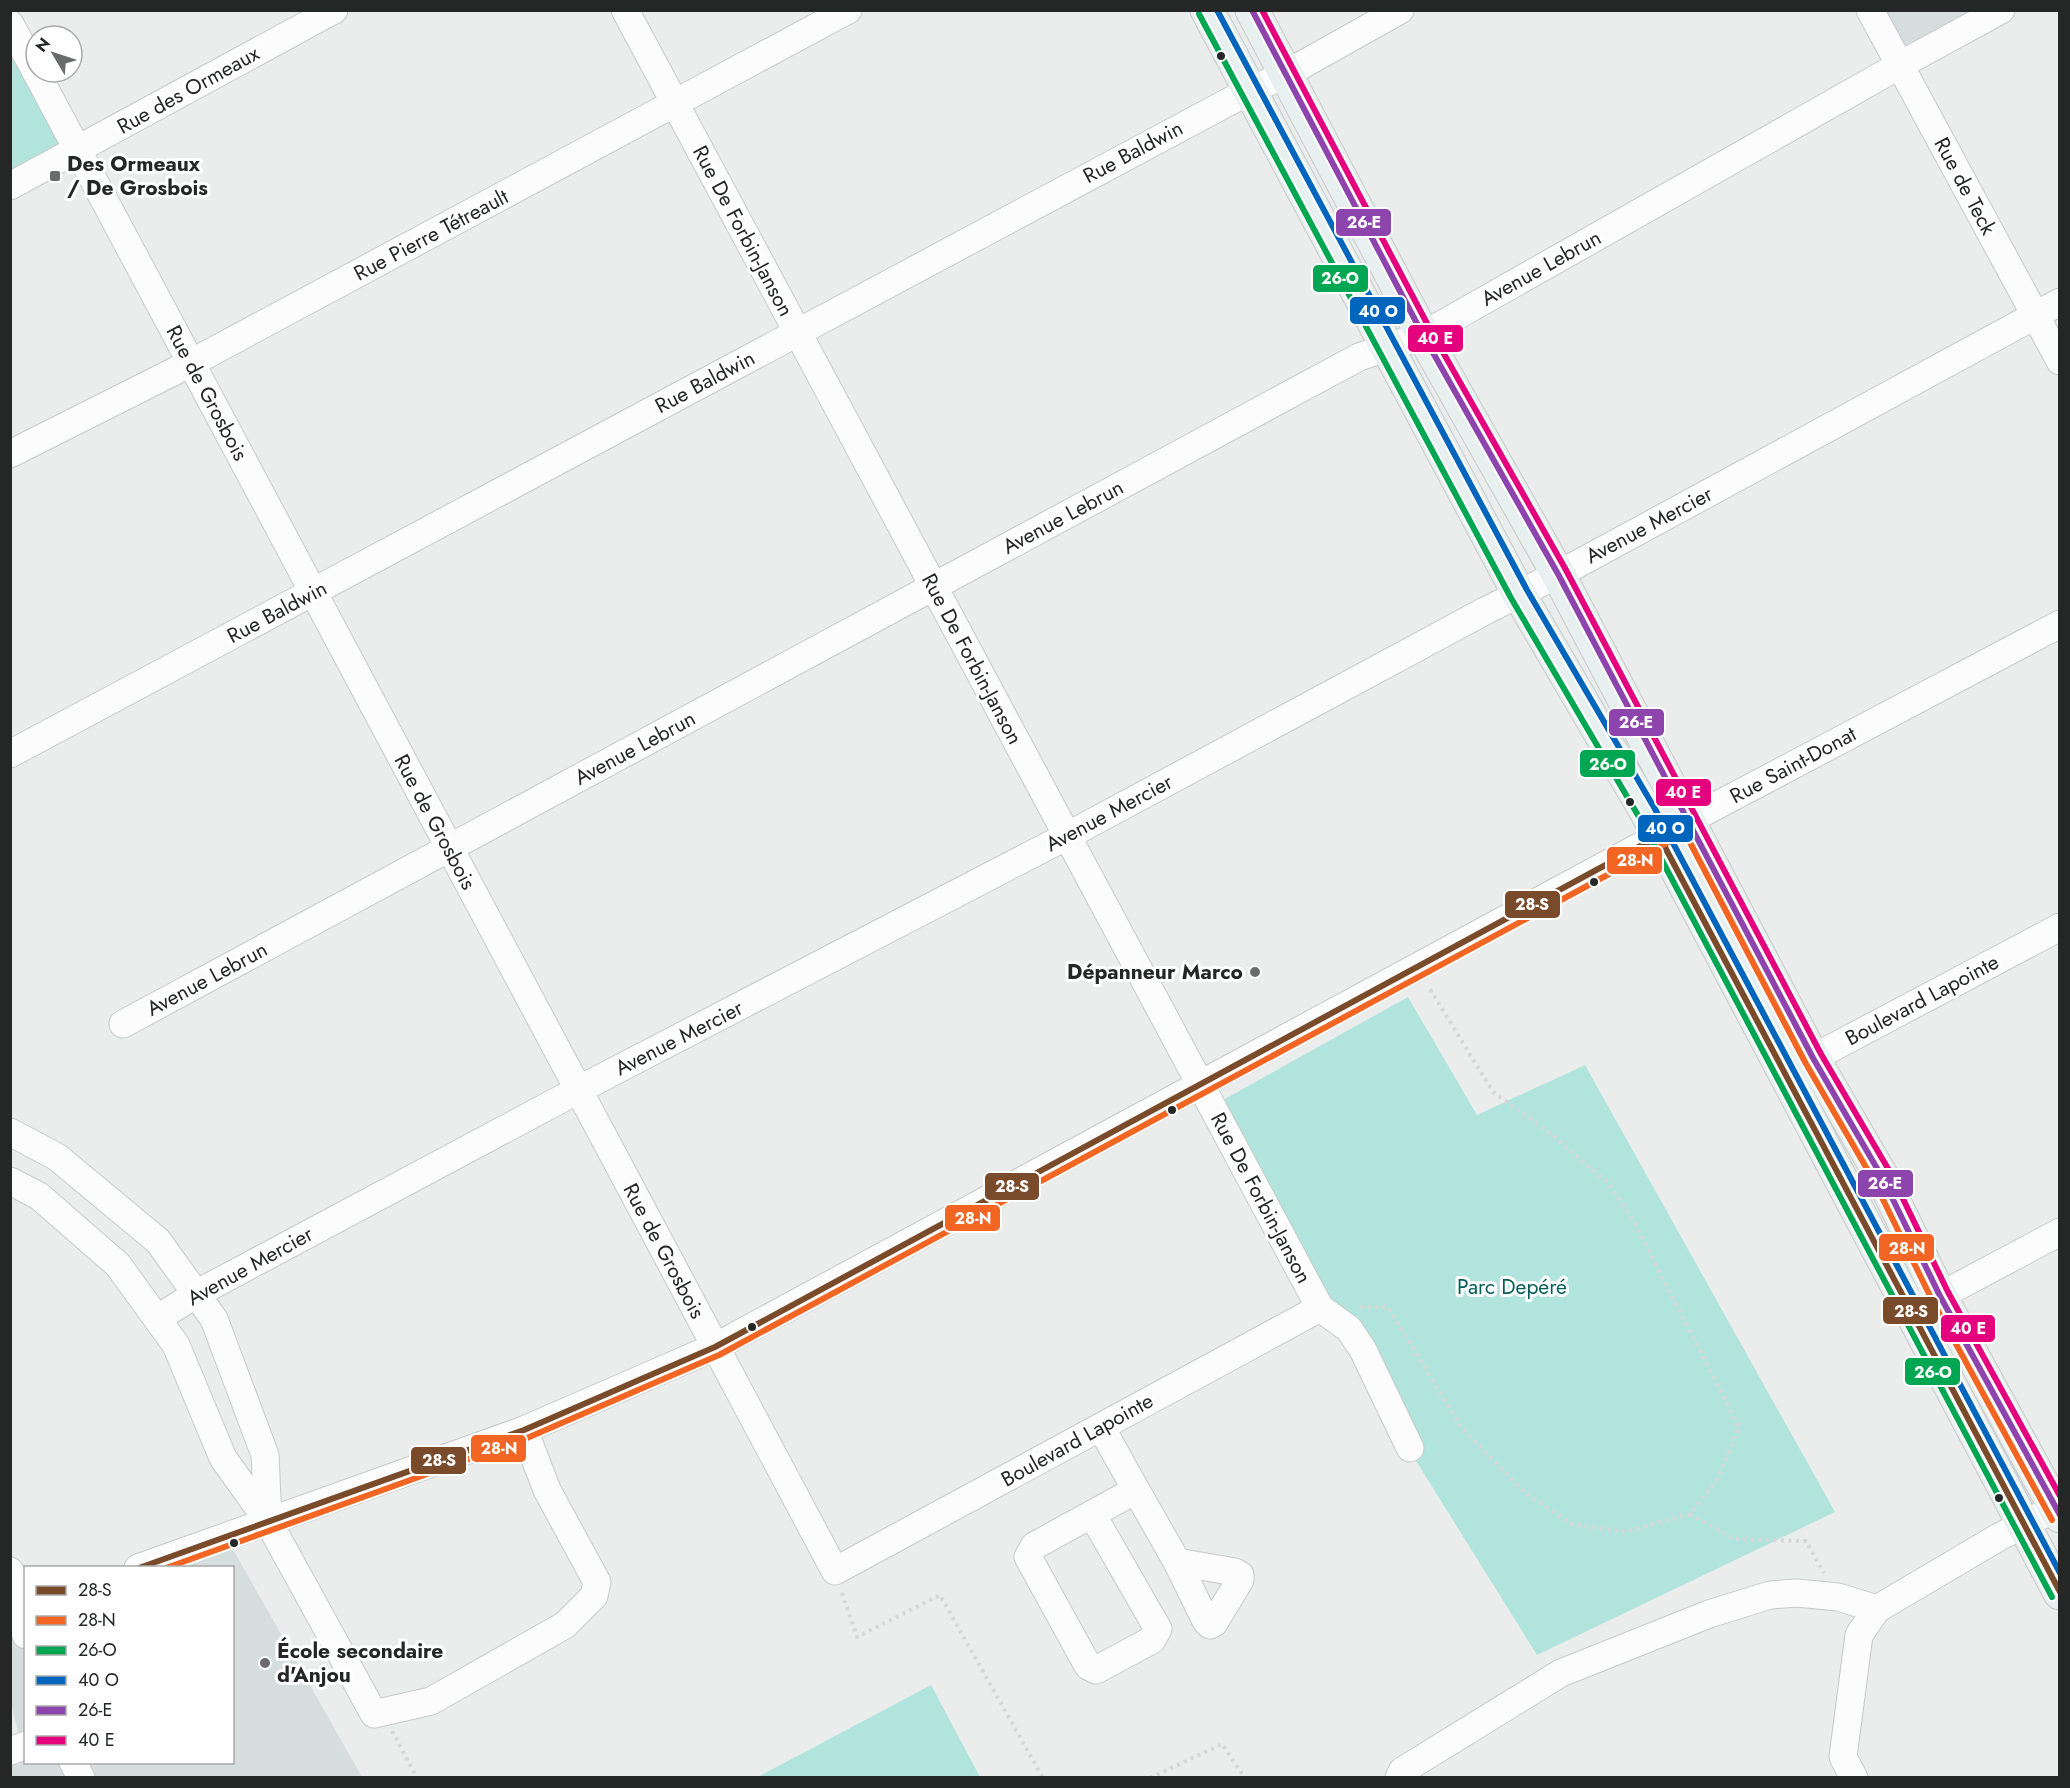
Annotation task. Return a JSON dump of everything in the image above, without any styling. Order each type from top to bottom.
[{"type":"main road","points":[[1207,10],[1519,594],[1659,836],[1799,1066],[1882,1177],[1940,1296],[2058,1510]]},
{"type":"main road","points":[[1252,10],[1423,335],[1558,574],[1689,821],[1910,1312],[2060,1593]]},
{"type":"street","name":"Rue des Ormeaux","points":[[10,186],[334,10]]},
{"type":"street","name":"Rue De Forbin-Janson","points":[[625,10],[1320,1308]]},
{"type":"street","name":"Rue Pierre Tétreault","points":[[10,454],[191,363],[848,10]]},
{"type":"street","name":"Rue Baldwin","points":[[10,754],[1249,91],[1286,74],[1400,10]]},
{"type":"street","name":"Rue de Teck","points":[[1870,10],[2060,362]]},
{"type":"street","name":"Avenue Lebrun","points":[[123,1024],[1359,357],[1423,335],[2001,10]]},
{"type":"street","name":"Rue de Grosbois","points":[[10,24],[24,50]]},
{"type":"street","name":"Rue de Grosbois","points":[[42,84],[835,1571]]},
{"type":"street","name":"Avenue Mercier","points":[[157,1318],[196,1294],[578,1090],[1067,836],[1558,574],[2060,302]]},
{"type":"street","name":"Rue Saint-Donat","points":[[144,1566],[524,1430],[715,1347],[1659,836],[2060,624]]},
{"type":"street","name":"Boulevard Lapointe","points":[[1799,1066],[2060,927]]},
{"type":"street","points":[[10,1132],[57,1157],[158,1241],[214,1319],[265,1455],[268,1521]]},
{"type":"street","points":[[10,1181],[39,1196],[118,1265],[176,1345],[223,1458],[268,1521],[374,1714],[431,1701],[565,1625],[594,1596],[597,1582],[547,1490],[524,1430]]},
{"type":"street","points":[[1910,1312],[2060,1232]]},
{"type":"street","name":"Boulevard Lapointe","points":[[835,1571],[1320,1308]]},
{"type":"street","points":[[1320,1308],[1349,1329],[1363,1350],[1410,1448]]},
{"type":"street","points":[[1101,1427],[1177,1562]]},
{"type":"street","points":[[1092,1514],[1158,1629],[1152,1640],[1096,1670],[1088,1666],[1028,1557],[1034,1546],[1092,1514],[1136,1490]]},
{"type":"street","points":[[1854,1778],[1843,1757],[1859,1635],[1877,1610],[1999,1537],[2058,1510]]},
{"type":"street","points":[[10,1571],[14,1580],[20,1617]]},
{"type":"street","points":[[1399,1778],[1402,1771],[1551,1679],[1709,1614],[1770,1594],[1797,1593],[1838,1597],[1877,1610]]},
{"type":"street","points":[[74,1764],[81,1778]]},
{"type":"path","points":[[1320,1308],[1388,1307],[1461,1427],[1524,1492],[1571,1524],[1625,1532],[1690,1514],[1718,1478],[1739,1427],[1633,1220],[1609,1184],[1546,1130],[1493,1092],[1418,968]]},
{"type":"path","points":[[1690,1514],[1735,1539],[1806,1541],[1838,1597]]},
{"type":"path","points":[[835,1571],[857,1637],[940,1595],[1043,1778]]},
{"type":"path","points":[[382,1712],[417,1778]]},
{"type":"path","points":[[1150,1778],[1222,1744],[1245,1778]]},
{"type":"shaded area","points":[[1870,11],[2001,11],[1900,65]]},
{"type":"shaded area","name":"École secondaire d'Anjou","points":[[231,1546],[362,1777],[11,1777],[11,1735],[18,1732],[11,1702],[10,1623],[24,1617],[24,1764],[234,1764],[234,1566],[173,1566]]},
{"type":"green space","points":[[10,24],[24,50],[24,84],[42,84],[78,150],[10,185]]},
{"type":"green space","name":"Parc Depéré","points":[[1408,997],[1477,1115],[1585,1065],[1835,1512],[1537,1655],[1332,1326],[1214,1105]]},
{"type":"green space","points":[[931,1685],[980,1777],[758,1777]]},
{"type":"transit line","points":[[1217,10],[1527,590],[1655,809],[2060,1573]]},
{"type":"transit line","name":"26-E","points":[[1252,10],[1423,335],[1558,574],[1813,1058],[1882,1177],[1940,1296],[2060,1515]]},
{"type":"transit line","points":[[1262,10],[1431,331],[1566,570],[1821,1054],[1890,1172],[1948,1292],[2060,1496]]},
{"type":"transit line","name":"26-O","points":[[1199,14],[1511,598],[1639,817],[2052,1597]]},
{"type":"transit line","name":"28-N","points":[[172,1566],[527,1438],[719,1355],[1685,833],[1805,1062],[1874,1181],[1932,1300],[2052,1520]]},
{"type":"transit line","name":"28-S","points":[[145,1566],[524,1430],[715,1347],[1659,836],[2060,1592]]},
{"type":"place","name":"Des Ormeaux / De Grosbois","points":[[55,176]]},
{"type":"place","name":"Dépanneur Marco","points":[[1255,972]]},
{"type":"place","name":"École secondaire d'Anjou","points":[[265,1663]]}]
